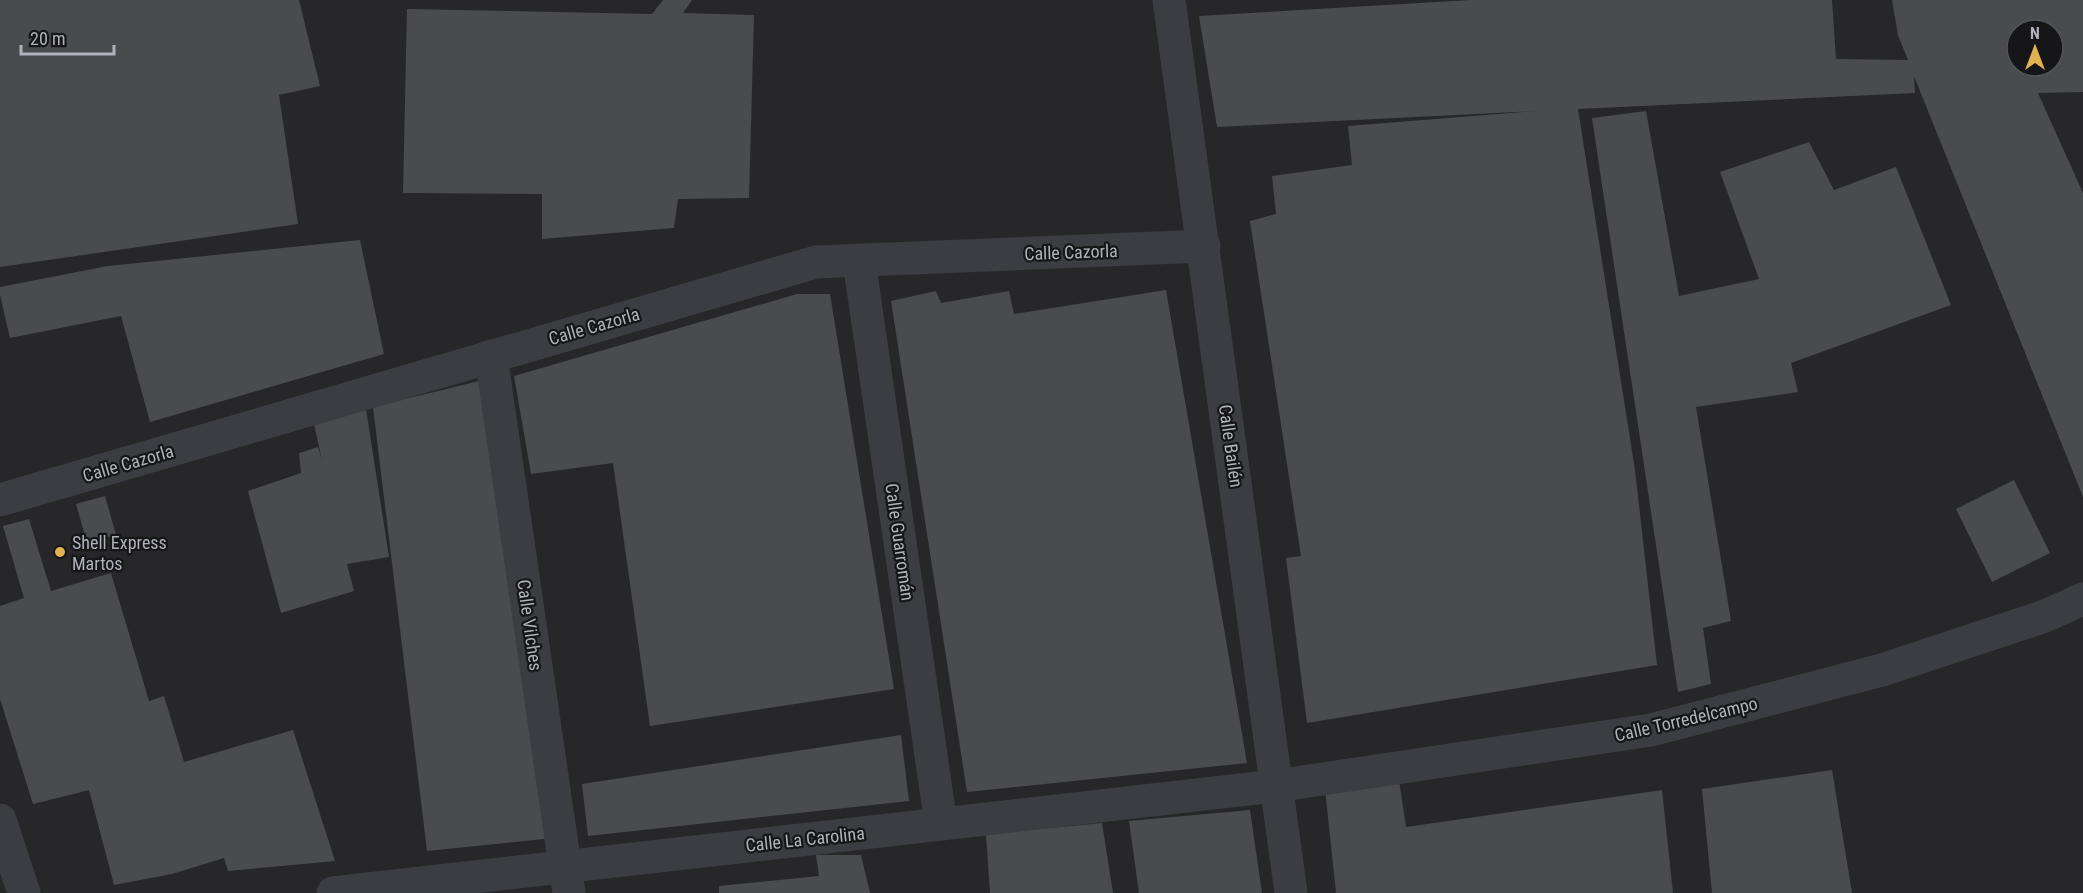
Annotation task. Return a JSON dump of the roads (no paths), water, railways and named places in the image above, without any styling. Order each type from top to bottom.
[{"type":"street","name":"Calle Bailén","points":[[1175,0],[1204,246],[1291,893]]},
{"type":"street","name":"Calle Cazorla","points":[[0,500],[816,262],[1204,246]]},
{"type":"street","name":"Calle Guarromán","points":[[859,261],[941,824]]},
{"type":"street","name":"Calle Vilches","points":[[491,356],[567,879]]},
{"type":"street","name":"Calle Torredelcampo","points":[[1276,786],[1651,730],[1882,670],[2045,616],[2083,599]]},
{"type":"street","name":"Calle La Carolina","points":[[333,893],[567,879],[941,824],[1276,786]]},
{"type":"street","points":[[0,820],[24,893]]},
{"type":"place","name":"Shell Express Martos","points":[[60,552]]}]
